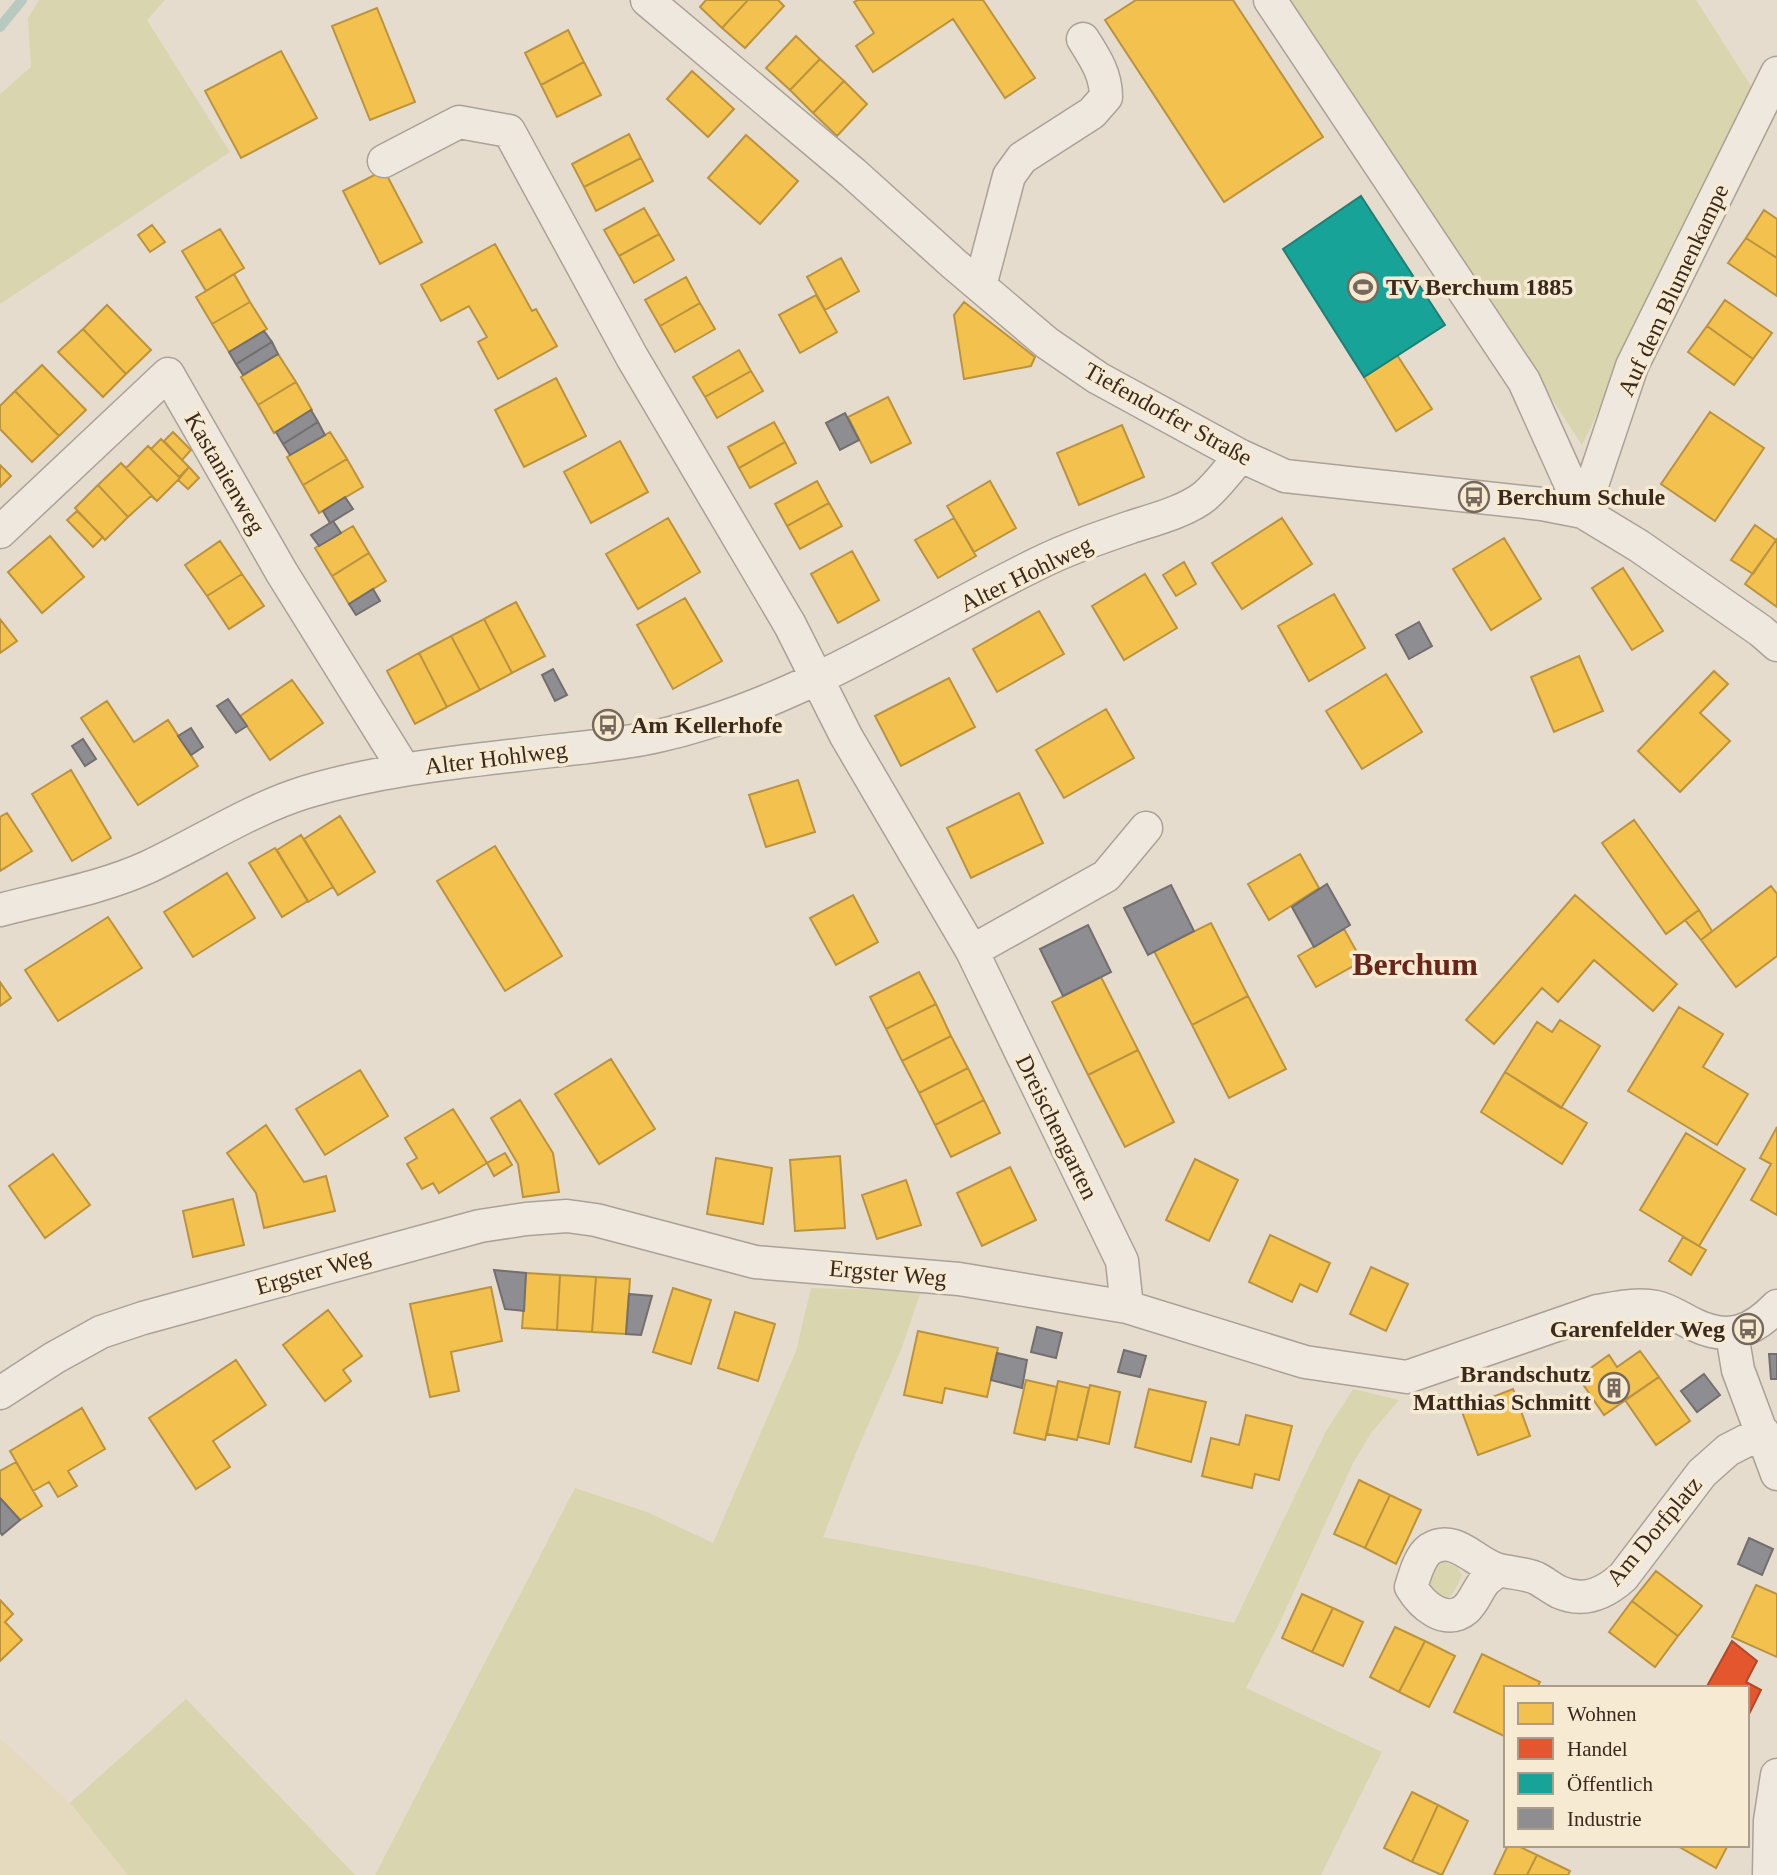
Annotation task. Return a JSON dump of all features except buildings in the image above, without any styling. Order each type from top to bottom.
[{"type":"street","name":"Tiefendorfer Straße","points":[[647,0],[853,173],[1047,343],[1098,378],[1241,456],[1285,476],[1542,504],[1583,512],[1639,546],[1777,645]]},
{"type":"street","points":[[1270,0],[1524,381],[1583,512]]},
{"type":"street","points":[[980,286],[1009,176],[1022,158],[1092,113],[1106,97],[1106,83],[1101,66],[1083,39]]},
{"type":"street","name":"Auf dem Blumenkampe","points":[[1583,512],[1632,366],[1777,73]]},
{"type":"street","points":[[384,161],[459,122],[509,131],[632,357],[790,625],[817,677]]},
{"type":"street","name":"Kastanienweg","points":[[0,532],[168,374],[282,573],[404,769]]},
{"type":"street","name":"Alter Hohlweg","points":[[0,910],[110,881],[146,867],[263,809],[306,792],[404,769],[618,744],[704,724],[772,698],[817,677],[1037,564],[1089,541],[1167,515],[1204,497],[1241,456]]},
{"type":"street","name":"Dreischengarten","points":[[817,677],[846,736],[972,951],[1122,1261],[1127,1307]]},
{"type":"street","points":[[972,951],[1106,876],[1146,828]]},
{"type":"street","name":"Ergster Weg","points":[[0,1394],[54,1358],[101,1332],[143,1318],[467,1229],[526,1219],[567,1216],[596,1220],[755,1262],[959,1279],[1127,1307],[1305,1362],[1407,1377],[1597,1311],[1626,1306],[1656,1307],[1712,1332],[1732,1334]]},
{"type":"street","points":[[1777,1306],[1748,1329],[1732,1334],[1741,1380],[1777,1474]]},
{"type":"street","name":"Am Dorfplatz","points":[[1498,1570],[1538,1579],[1559,1592],[1574,1597],[1597,1595],[1609,1589],[1623,1577],[1702,1473],[1728,1450],[1763,1432]]},
{"type":"street","points":[[1769,1875],[1770,1821],[1777,1775]]},
{"type":"shaded area","points":[[39,0],[165,0],[147,20],[230,152],[0,304],[0,94],[31,67],[28,18]]},
{"type":"shaded area","points":[[1290,0],[1696,0],[1753,89],[1582,445]]},
{"type":"shaded area","points":[[811,1288],[921,1291],[901,1350],[823,1537],[979,1566],[1234,1623],[1325,1433],[1353,1389],[1399,1400],[1371,1433],[1353,1463],[1279,1624],[1246,1688],[1382,1752],[1321,1875],[375,1875],[575,1488],[647,1512],[713,1543],[796,1351]]},
{"type":"shaded area","points":[[1443,1561],[1458,1567],[1462,1575],[1452,1595],[1441,1600],[1428,1584]]},
{"type":"shaded area","points":[[186,1699],[355,1875],[128,1875],[70,1803]]},
{"type":"shaded area","points":[[0,1738],[70,1803],[128,1875],[0,1875]]},
{"type":"waterway","points":[[0,27],[22,0]]},
{"type":"place","name":"TV Berchum 1885","points":[[1363,287]]},
{"type":"place","name":"Berchum Schule","points":[[1474,497]]},
{"type":"place","name":"Am Kellerhofe","points":[[608,725]]},
{"type":"place","name":"Garenfelder Weg","points":[[1748,1329]]},
{"type":"place","name":"Brandschutz Matthias Schmitt","points":[[1614,1388]]},
{"type":"district","name":"Berchum","points":[[1415,964]]}]
